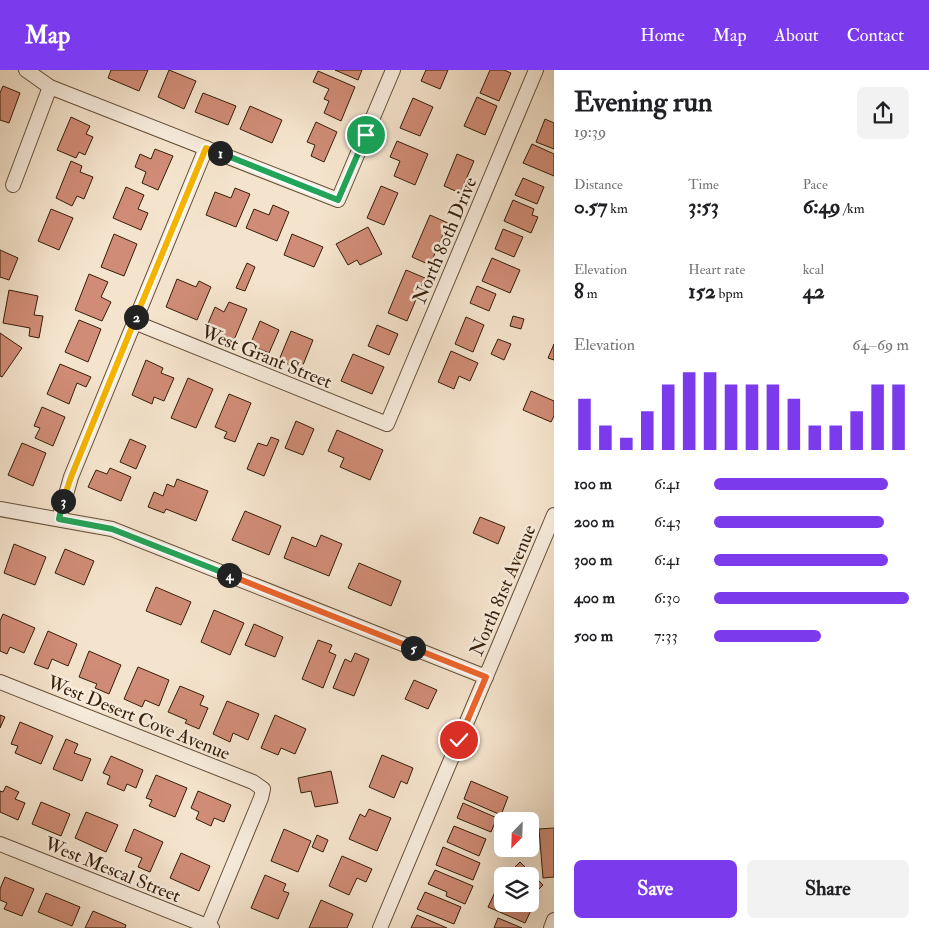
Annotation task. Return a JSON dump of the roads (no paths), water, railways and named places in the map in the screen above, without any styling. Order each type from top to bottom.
[{"type":"street","points":[[26,70],[50,87],[338,200],[393,70]]},
{"type":"street","name":"North 80th Drive","points":[[387,424],[536,70]]},
{"type":"street","points":[[13,185],[50,87]]},
{"type":"street","points":[[59,519],[71,477],[206,148]]},
{"type":"street","name":"West Grant Street","points":[[134,322],[387,424]]},
{"type":"street","points":[[0,509],[112,529],[486,677]]},
{"type":"street","name":"North 81st Avenue","points":[[380,928],[554,515]]},
{"type":"street","name":"West Desert Cove Avenue","points":[[0,682],[253,782],[262,789],[261,798],[209,927]]},
{"type":"street","name":"West Mescal Street","points":[[0,844],[209,927]]},
{"type":"street","points":[[551,928],[554,920]]}]
